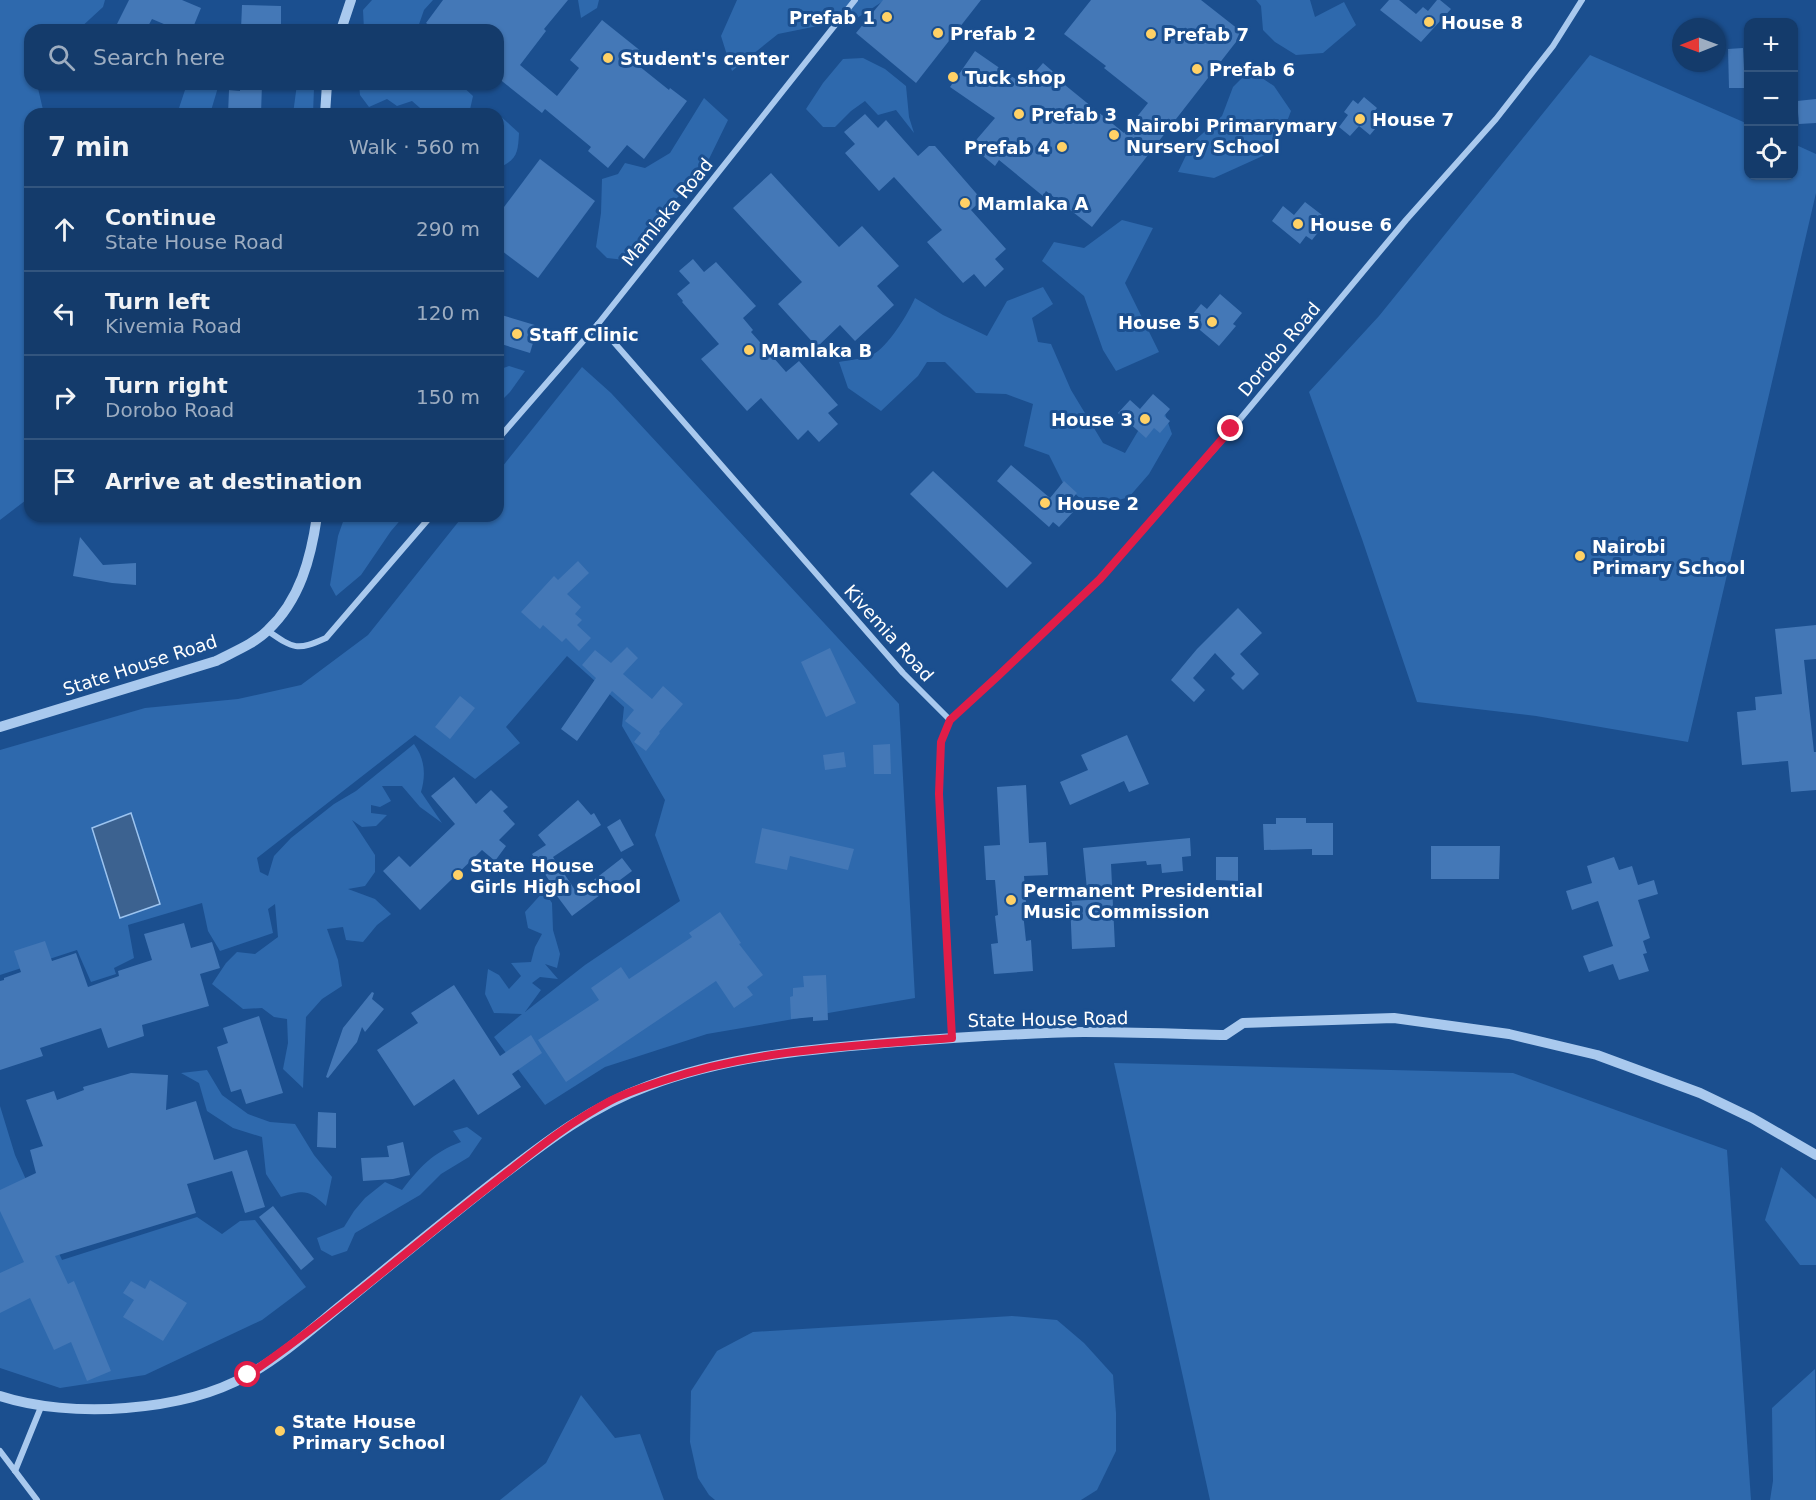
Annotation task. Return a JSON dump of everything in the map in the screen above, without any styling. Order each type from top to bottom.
[{"type":"street","points":[[343,24],[351,0]]},
{"type":"street","name":"Mamlaka Road","points":[[504,432],[598,324],[855,0]]},
{"type":"street","name":"Dorobo Road","points":[[950,720],[1100,579],[1224,438],[1406,220],[1496,119],[1553,46],[1582,0]]},
{"type":"street","points":[[325,108],[327,90]]},
{"type":"street","name":"Kivemia Road","points":[[598,324],[903,673],[950,720]]},
{"type":"street","name":"State House Road","points":[[0,727],[216,661],[246,645],[267,631],[290,605],[304,574],[314,540],[316,522]]},
{"type":"street","points":[[267,631],[288,645],[306,647],[326,638],[426,522]]},
{"type":"street","points":[[950,720],[941,742],[939,794],[952,1038]]},
{"type":"street","name":"State House Road","points":[[0,1396],[41,1407],[77,1410],[167,1403],[203,1394],[248,1375],[296,1343],[529,1154],[611,1101],[648,1086],[719,1064],[798,1050],[952,1038],[1083,1032],[1225,1035],[1243,1023],[1394,1018],[1509,1034],[1597,1055],[1700,1093],[1752,1118],[1816,1155]]},
{"type":"street","points":[[15,1471],[41,1407]]},
{"type":"street","points":[[0,1451],[37,1500]]},
{"type":"shaded area","points":[[0,0],[105,0],[103,7],[85,24],[24,24],[24,90],[38,90],[43,108],[24,108],[24,502],[0,520]]},
{"type":"shaded area","points":[[372,0],[433,0],[424,10],[419,24],[364,24],[363,10]]},
{"type":"shaded area","points":[[578,0],[599,0],[597,8],[581,18]]},
{"type":"shaded area","points":[[737,0],[885,0],[857,18],[778,34],[732,71],[721,36]]},
{"type":"shaded area","points":[[1256,0],[1310,0],[1315,17],[1344,2],[1356,25],[1323,53],[1296,55],[1275,42],[1263,30],[1261,6]]},
{"type":"shaded area","points":[[1590,55],[1744,122],[1744,180],[1798,180],[1798,146],[1816,154],[1816,193],[1688,742],[1536,716],[1417,702],[1309,392],[1379,316]]},
{"type":"shaded area","points":[[863,58],[885,69],[906,86],[909,117],[914,133],[896,110],[878,115],[865,101],[835,127],[823,127],[806,109],[823,83],[843,59]]},
{"type":"shaded area","points":[[1250,70],[1274,86],[1291,111],[1276,150],[1214,178],[1178,172],[1192,143],[1222,116],[1233,87]]},
{"type":"shaded area","points":[[185,90],[217,90],[212,108],[179,108]]},
{"type":"shaded area","points":[[296,90],[314,90],[313,108],[294,108]]},
{"type":"shaded area","points":[[360,90],[466,90],[473,96],[470,108],[420,108],[412,101],[397,106],[387,99],[369,107],[360,95]]},
{"type":"shaded area","points":[[704,98],[728,120],[708,161],[679,196],[651,223],[625,260],[607,258],[596,247],[601,213],[602,179],[618,174],[625,163],[645,168],[670,153]]},
{"type":"shaded area","points":[[504,119],[519,133],[515,155],[504,165]]},
{"type":"shaded area","points":[[1122,220],[1153,228],[1125,283],[1159,352],[1116,371],[1103,350],[1084,296],[1042,261],[1054,242],[1084,248]]},
{"type":"shaded area","points":[[1043,287],[1053,304],[1032,318],[1038,342],[1051,344],[1071,390],[1103,443],[1125,453],[1141,426],[1163,408],[1172,434],[1149,474],[1129,497],[1091,508],[1063,483],[1049,455],[1024,446],[1033,404],[1006,394],[976,393],[945,362],[927,362],[918,376],[881,411],[848,388],[839,362],[864,358],[878,351],[897,330],[915,298],[943,315],[987,336],[1007,301]]},
{"type":"shaded area","points":[[509,366],[525,371],[504,398],[504,368]]},
{"type":"shaded area","points":[[582,367],[611,393],[899,704],[915,998],[707,1034],[605,1067],[545,1105],[494,1037],[522,1014],[494,1013],[485,994],[488,969],[499,975],[509,989],[521,976],[511,963],[531,962],[542,934],[528,928],[525,912],[544,891],[552,903],[553,930],[560,954],[557,968],[545,964],[558,979],[540,977],[532,983],[541,990],[525,1012],[585,965],[680,901],[655,835],[665,800],[622,726],[624,707],[567,656],[506,727],[520,743],[475,779],[415,735],[257,858],[260,872],[268,876],[274,856],[291,838],[334,804],[356,791],[414,744],[424,767],[421,792],[442,823],[420,807],[402,786],[382,786],[391,801],[380,807],[371,805],[371,813],[387,815],[376,826],[362,827],[352,820],[375,855],[375,872],[365,886],[348,889],[375,899],[391,914],[377,925],[363,942],[346,940],[343,927],[327,929],[338,960],[342,986],[322,999],[306,1017],[303,1088],[283,1069],[288,1043],[287,1019],[274,1017],[262,1008],[243,1009],[212,984],[226,963],[237,952],[255,954],[278,937],[275,904],[268,909],[273,933],[220,951],[208,931],[202,903],[128,925],[134,958],[114,968],[116,974],[91,982],[77,950],[0,975],[0,750],[145,708],[238,699],[301,685],[368,635],[458,522],[504,522],[504,464]]},
{"type":"shaded area","points":[[343,522],[399,522],[361,575],[336,596],[330,585],[338,536]]},
{"type":"shaded area","points":[[131,813],[160,904],[120,918],[92,828]]},
{"type":"shaded area","points":[[1114,1063],[1513,1073],[1727,1150],[1751,1500],[1210,1500]]},
{"type":"shaded area","points":[[207,1070],[222,1095],[248,1114],[270,1122],[295,1124],[314,1155],[332,1177],[326,1206],[315,1196],[305,1192],[281,1197],[266,1174],[262,1137],[233,1128],[207,1111],[199,1083],[181,1073]]},
{"type":"shaded area","points":[[0,1106],[15,1155],[62,1260],[197,1217],[222,1234],[240,1221],[255,1220],[306,1287],[262,1320],[145,1375],[60,1388],[0,1368]]},
{"type":"shaded area","points":[[467,1127],[482,1138],[469,1157],[441,1174],[420,1195],[355,1233],[347,1251],[332,1256],[321,1250],[317,1238],[344,1227],[365,1198],[385,1182],[402,1190],[427,1162],[442,1151],[461,1142],[453,1131]]},
{"type":"shaded area","points":[[1781,1167],[1816,1199],[1816,1265],[1800,1265],[1765,1220]]},
{"type":"shaded area","points":[[1012,1316],[1057,1320],[1084,1343],[1113,1375],[1116,1451],[1097,1490],[1081,1500],[715,1500],[698,1478],[690,1442],[691,1391],[717,1351],[753,1332]]},
{"type":"shaded area","points":[[1815,1369],[1816,1500],[1770,1500],[1773,1481],[1772,1408]]},
{"type":"shaded area","points":[[581,1395],[615,1438],[640,1434],[664,1500],[500,1500],[546,1463]]},
{"type":"building","points":[[129,0],[182,0],[201,8],[194,24],[164,24],[152,19],[149,24],[117,24]]},
{"type":"building","points":[[443,0],[568,0],[544,29],[546,31],[520,65],[557,96],[579,68],[570,60],[602,20],[647,56],[639,66],[687,101],[644,159],[627,145],[608,168],[588,151],[591,147],[545,109],[542,113],[504,83],[504,24],[426,23]]},
{"type":"building","points":[[883,0],[981,0],[916,83],[856,33]]},
{"type":"building","points":[[1091,0],[1201,0],[1243,33],[1092,227],[1046,191],[1043,196],[999,160],[995,166],[971,146],[995,118],[950,87],[975,51],[1024,85],[1043,63],[1066,83],[1065,85],[1124,133],[1148,103],[1104,68],[1106,66],[1064,34]]},
{"type":"building","points":[[1389,0],[1399,0],[1416,14],[1423,7],[1428,11],[1437,0],[1451,9],[1421,42],[1380,10]]},
{"type":"building","points":[[242,5],[281,6],[281,24],[241,24]]},
{"type":"building","points":[[1743,48],[1744,88],[1729,88],[1728,49]]},
{"type":"building","points":[[229,90],[262,90],[261,108],[228,108]]},
{"type":"building","name":"House 7","points":[[1364,97],[1377,108],[1371,115],[1380,123],[1370,135],[1359,126],[1350,136],[1339,127],[1348,115],[1344,112],[1353,100],[1358,104]]},
{"type":"building","points":[[1816,99],[1816,123],[1799,124],[1798,101]]},
{"type":"building","name":"Mamlaka A","points":[[865,114],[878,128],[886,120],[918,156],[929,146],[935,146],[982,200],[971,210],[1006,249],[995,259],[1004,269],[985,287],[974,274],[963,283],[927,242],[942,230],[894,177],[879,191],[845,153],[855,144],[844,132]]},
{"type":"building","points":[[540,159],[595,201],[538,278],[504,252],[504,207]]},
{"type":"building","points":[[771,173],[839,247],[862,226],[899,266],[877,286],[894,305],[855,341],[840,325],[817,347],[778,304],[802,282],[733,208]]},
{"type":"building","name":"House 6","points":[[1305,202],[1322,215],[1317,221],[1323,226],[1312,240],[1306,236],[1300,244],[1272,221],[1283,206],[1294,215]]},
{"type":"building","name":"Mamlaka B","points":[[693,259],[704,272],[716,262],[756,306],[743,318],[753,330],[751,332],[786,372],[799,361],[838,405],[828,413],[838,424],[819,442],[808,430],[798,440],[761,398],[747,411],[701,359],[719,344],[677,294],[690,283],[679,271]]},
{"type":"building","name":"House 5","points":[[1220,294],[1242,313],[1233,324],[1236,326],[1219,346],[1188,320],[1201,304],[1207,309]]},
{"type":"building","name":"Staff Clinic","points":[[504,316],[538,326],[530,353],[504,345]]},
{"type":"building","name":"House 3","points":[[1153,394],[1170,409],[1164,416],[1170,421],[1160,433],[1154,428],[1146,438],[1118,413],[1130,400],[1140,409]]},
{"type":"building","name":"House 2","points":[[1011,465],[1050,498],[1064,481],[1077,493],[1066,506],[1073,512],[1059,527],[1053,522],[1049,527],[997,481]]},
{"type":"building","points":[[933,471],[1032,563],[1007,588],[910,494]]},
{"type":"building","points":[[80,537],[103,565],[136,563],[136,585],[73,576]]},
{"type":"building","points":[[578,561],[589,573],[567,594],[581,607],[575,614],[582,620],[577,625],[591,638],[579,651],[566,638],[562,642],[543,625],[540,629],[521,612],[554,576],[558,580]]},
{"type":"building","points":[[1238,608],[1262,633],[1240,654],[1259,674],[1243,690],[1231,678],[1235,674],[1215,653],[1193,678],[1205,690],[1194,702],[1171,680],[1197,649]]},
{"type":"building","points":[[1816,625],[1816,659],[1804,660],[1814,752],[1816,752],[1816,790],[1791,792],[1788,761],[1742,765],[1737,712],[1756,710],[1755,697],[1782,694],[1775,629]]},
{"type":"building","points":[[627,647],[638,658],[623,674],[652,699],[663,686],[683,704],[646,751],[634,742],[641,733],[625,721],[634,710],[612,691],[577,741],[561,729],[596,678],[582,665],[595,650],[611,663]]},
{"type":"building","points":[[830,648],[856,703],[826,717],[801,662]]},
{"type":"building","points":[[460,696],[475,708],[450,739],[435,727]]},
{"type":"building","points":[[1127,735],[1149,784],[1129,792],[1124,781],[1070,805],[1060,782],[1088,770],[1081,755]]},
{"type":"building","points":[[890,744],[891,774],[874,774],[873,745]]},
{"type":"building","points":[[844,752],[846,767],[825,770],[823,755]]},
{"type":"building","points":[[454,777],[476,804],[491,790],[508,807],[503,811],[515,824],[499,840],[506,846],[495,861],[482,850],[420,910],[383,871],[399,856],[410,867],[455,824],[431,796]]},
{"type":"building","points":[[1026,785],[1029,843],[1046,842],[1048,875],[1024,876],[1026,903],[1022,903],[1026,941],[1031,940],[1033,971],[994,974],[991,944],[998,943],[995,916],[998,915],[995,880],[986,880],[984,846],[1000,845],[997,787]]},
{"type":"building","points":[[578,800],[591,815],[594,813],[601,825],[553,857],[577,893],[622,858],[632,871],[572,916],[554,892],[556,891],[532,854],[546,845],[538,835]]},
{"type":"building","points":[[1276,818],[1306,818],[1306,823],[1333,823],[1333,855],[1312,855],[1312,849],[1264,850],[1263,824],[1276,824]]},
{"type":"building","points":[[620,819],[634,845],[621,852],[607,827]]},
{"type":"building","points":[[762,828],[854,849],[848,870],[790,856],[787,870],[755,863]]},
{"type":"building","points":[[1190,838],[1191,856],[1182,857],[1183,871],[1162,873],[1161,864],[1147,865],[1146,861],[1111,864],[1115,947],[1072,949],[1070,901],[1088,900],[1083,848]]},
{"type":"building","points":[[1431,846],[1500,846],[1499,879],[1431,879]]},
{"type":"building","points":[[1216,857],[1238,857],[1238,881],[1216,880]]},
{"type":"building","points":[[1614,857],[1619,870],[1632,866],[1638,885],[1654,880],[1658,894],[1638,900],[1650,938],[1643,941],[1647,953],[1643,954],[1649,971],[1619,980],[1613,964],[1589,972],[1583,956],[1613,946],[1598,901],[1572,910],[1566,891],[1592,883],[1587,866]]},
{"type":"building","points":[[720,912],[741,943],[739,944],[763,975],[747,987],[753,995],[734,1008],[716,981],[566,1082],[538,1040],[599,1000],[591,988],[621,967],[629,979],[692,937],[689,933]]},
{"type":"building","points":[[184,923],[191,948],[212,942],[220,968],[200,974],[209,1006],[142,1025],[144,1036],[108,1048],[101,1028],[40,1048],[43,1056],[0,1070],[0,981],[21,972],[14,951],[45,941],[52,961],[76,953],[88,987],[119,976],[118,971],[152,960],[144,934]]},
{"type":"building","points":[[826,975],[828,1020],[813,1021],[813,1017],[791,1019],[790,997],[793,996],[793,988],[804,987],[803,976]]},
{"type":"building","points":[[454,985],[500,1056],[531,1035],[542,1053],[512,1074],[521,1087],[478,1115],[454,1079],[414,1106],[377,1050],[418,1023],[411,1013]]},
{"type":"building","points":[[372,992],[374,993],[372,999],[384,1009],[365,1032],[362,1027],[357,1042],[328,1078],[326,1077],[343,1028]]},
{"type":"building","points":[[259,1016],[283,1093],[246,1104],[241,1089],[231,1092],[217,1047],[228,1043],[223,1028]]},
{"type":"building","points":[[131,1073],[168,1075],[166,1110],[196,1101],[214,1160],[247,1150],[265,1207],[245,1213],[232,1171],[187,1184],[196,1213],[55,1256],[68,1284],[74,1281],[111,1371],[87,1381],[71,1342],[54,1350],[30,1298],[0,1313],[0,1273],[24,1262],[0,1211],[0,1190],[36,1173],[30,1150],[43,1146],[26,1100],[54,1091],[57,1100],[84,1090],[83,1087]]},
{"type":"building","points":[[318,1112],[336,1113],[336,1148],[317,1147]]},
{"type":"building","points":[[403,1142],[410,1175],[393,1179],[363,1181],[361,1158],[389,1157],[387,1146]]},
{"type":"building","points":[[273,1206],[314,1259],[301,1270],[259,1217]]},
{"type":"building","points":[[150,1280],[187,1303],[163,1341],[123,1317],[134,1300],[123,1293],[131,1281],[145,1289]]},
{"type":"place","name":"Prefab 1","points":[[887,17]]},
{"type":"place","name":"House 8","points":[[1429,22]]},
{"type":"place","name":"Prefab 2","points":[[938,33]]},
{"type":"place","name":"Prefab 7","points":[[1151,34]]},
{"type":"place","name":"Student's center","points":[[608,58]]},
{"type":"place","name":"Prefab 6","points":[[1197,69]]},
{"type":"place","name":"Tuck shop","points":[[953,77]]},
{"type":"place","name":"Prefab 3","points":[[1019,114]]},
{"type":"place","name":"House 7","points":[[1360,119]]},
{"type":"place","name":"Nairobi Primarymary Nursery School","points":[[1114,135]]},
{"type":"place","name":"Prefab 4","points":[[1062,147]]},
{"type":"place","name":"Mamlaka A","points":[[965,203]]},
{"type":"place","name":"House 6","points":[[1298,224]]},
{"type":"place","name":"House 5","points":[[1212,322]]},
{"type":"place","name":"Staff Clinic","points":[[517,334]]},
{"type":"place","name":"Mamlaka B","points":[[749,350]]},
{"type":"place","name":"House 3","points":[[1145,419]]},
{"type":"place","name":"House 2","points":[[1045,503]]},
{"type":"place","name":"Nairobi Primary School","points":[[1580,556]]},
{"type":"place","name":"State House Girls High school","points":[[458,875]]},
{"type":"place","name":"Permanent Presidential Music Commission","points":[[1011,900]]},
{"type":"place","name":"State House Primary School","points":[[280,1431]]},
{"type":"route","points":[[248,1375],[296,1343],[529,1154],[611,1101],[677,1076],[728,1062],[798,1050],[952,1038],[939,794],[941,742],[950,720],[1100,579],[1231,429]]}]
